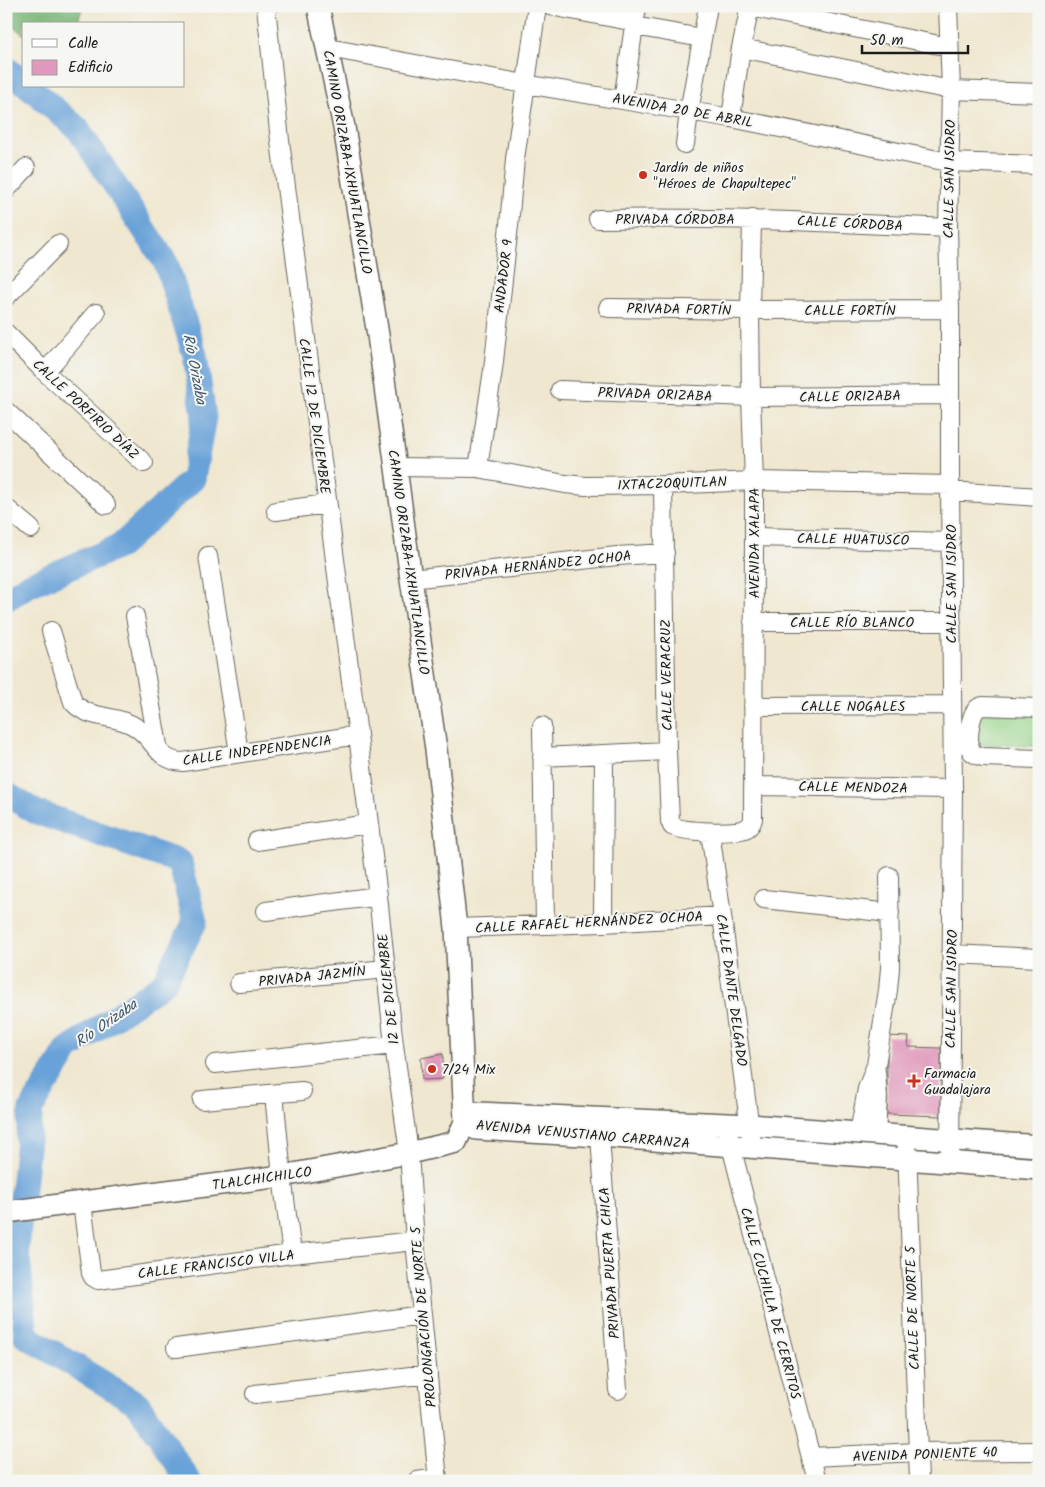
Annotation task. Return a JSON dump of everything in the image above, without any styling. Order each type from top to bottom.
[{"type":"street","name":"CALLE 12 DE DICIEMBRE","points":[[266,6],[281,151],[368,824]]},
{"type":"street","name":"CAMINO ORIZABA-IXHUATLANCILLO","points":[[318,6],[344,127],[355,190],[380,351],[436,749],[456,928],[465,1122]]},
{"type":"street","name":"ANDADOR 9","points":[[478,468],[493,370],[515,159],[537,6]]},
{"type":"street","points":[[550,6],[635,18],[702,38]]},
{"type":"street","points":[[685,144],[708,6]]},
{"type":"street","name":"CALLE SAN ISIDRO","points":[[948,6],[951,90],[948,228],[953,789],[950,1162]]},
{"type":"street","points":[[731,118],[748,7],[950,47]]},
{"type":"street","points":[[623,100],[635,18]]},
{"type":"street","name":"AVENIDA 20 DE ABRIL","points":[[328,48],[525,84],[731,118],[948,162],[1039,165]]},
{"type":"street","points":[[741,48],[951,90],[1039,93]]},
{"type":"street","points":[[6,190],[26,168]]},
{"type":"street","name":"PRIVADA CÓRDOBA","points":[[598,218],[752,219]]},
{"type":"street","name":"CALLE CÓRDOBA","points":[[752,219],[948,228]]},
{"type":"street","name":"AVENIDA XALAPA","points":[[710,832],[744,829],[750,826],[753,819],[754,481],[750,310],[752,219]]},
{"type":"street","points":[[6,296],[58,244]]},
{"type":"street","name":"PRIVADA FORTÍN","points":[[608,308],[750,310]]},
{"type":"street","name":"CALLE FORTÍN","points":[[750,310],[950,309]]},
{"type":"street","points":[[45,372],[96,313]]},
{"type":"street","name":"CALLE PORFIRIO DÍAZ","points":[[6,333],[45,372],[144,463]]},
{"type":"street","name":"PRIVADA ORIZABA","points":[[560,390],[751,397]]},
{"type":"street","name":"CALLE ORIZABA","points":[[751,397],[950,395]]},
{"type":"street","points":[[6,411],[106,505]]},
{"type":"street","name":"IXTACZOQUITLAN","points":[[396,467],[478,468],[586,486],[754,481],[950,488],[1039,497]]},
{"type":"street","name":"CALLE VERACRUZ","points":[[663,485],[667,751],[671,825],[678,829],[710,832]]},
{"type":"street","points":[[276,511],[327,504]]},
{"type":"street","points":[[6,508],[31,529]]},
{"type":"street","name":"CALLE HUATUSCO","points":[[754,537],[951,542]]},
{"type":"street","name":"PRIVADA HERNÁNDEZ OCHOA","points":[[411,579],[617,556],[665,553]]},
{"type":"street","points":[[208,556],[239,753]]},
{"type":"street","points":[[135,616],[159,752]]},
{"type":"street","name":"CALLE RÍO BLANCO","points":[[753,622],[952,622]]},
{"type":"street","points":[[51,631],[73,702],[78,708],[134,726],[143,732],[159,752]]},
{"type":"street","name":"CALLE NOGALES","points":[[753,706],[952,705]]},
{"type":"street","points":[[1039,708],[979,707],[972,716],[969,746],[974,754],[982,757],[1039,759]]},
{"type":"street","points":[[542,726],[544,925]]},
{"type":"street","name":"CALLE INDEPENDENCIA","points":[[159,752],[173,762],[183,762],[358,735]]},
{"type":"street","points":[[542,757],[667,751]]},
{"type":"street","points":[[603,923],[604,755]]},
{"type":"street","name":"CALLE MENDOZA","points":[[753,786],[953,789]]},
{"type":"street","points":[[257,841],[368,824]]},
{"type":"street","name":"12 DE DICIEMBRE","points":[[368,824],[378,896],[394,1045],[409,1153]]},
{"type":"street","name":"CALLE DANTE DELGADO","points":[[710,832],[752,1147]]},
{"type":"street","points":[[868,1134],[878,1097],[876,1065],[890,968],[889,876]]},
{"type":"street","points":[[266,911],[378,896]]},
{"type":"street","points":[[764,899],[890,913]]},
{"type":"street","name":"CALLE RAFAÉL HERNÁNDEZ OCHOA","points":[[456,928],[603,923],[722,916]]},
{"type":"street","points":[[951,954],[1039,958]]},
{"type":"street","name":"PRIVADA JAZMÍN","points":[[239,983],[386,969]]},
{"type":"street","points":[[214,1064],[394,1045]]},
{"type":"street","points":[[202,1100],[302,1091]]},
{"type":"street","points":[[274,1094],[292,1254]]},
{"type":"street","name":"AVENIDA VENUSTIANO CARRANZA","points":[[1039,1146],[750,1125],[478,1113],[465,1122],[476,1129],[600,1136],[1039,1169]]},
{"type":"street","name":"TLALCHICHILCO","points":[[7,1212],[282,1176],[409,1153],[456,1142],[465,1122]]},
{"type":"street","name":"CALLE CUCHILLA DE CERRITOS","points":[[726,1124],[730,1146],[817,1481]]},
{"type":"street","name":"PRIVADA PUERTA CHICA","points":[[600,1136],[618,1390]]},
{"type":"street","name":"CALLE DE NORTE 5","points":[[908,1136],[907,1158],[919,1481]]},
{"type":"street","name":"PROLONGACIÓN DE NORTE 5","points":[[409,1153],[415,1241],[438,1480]]},
{"type":"street","name":"CALLE FRANCISCO VILLA","points":[[82,1203],[91,1274],[98,1280],[292,1254],[415,1241]]},
{"type":"street","points":[[176,1348],[422,1315]]},
{"type":"street","points":[[255,1394],[428,1374]]},
{"type":"street","name":"AVENIDA PONIENTE 40","points":[[811,1457],[918,1452],[1039,1451]]},
{"type":"street","points":[[417,1481],[438,1480]]},
{"type":"green space","points":[[6,6],[83,6],[78,22],[22,22],[22,33],[6,21]]},
{"type":"green space","points":[[978,712],[1039,715],[1039,746],[977,744]]},
{"type":"building","name":"Farmacia Guadalajara","points":[[887,1036],[909,1037],[908,1047],[941,1048],[941,1116],[887,1114]]},
{"type":"building","name":"7/24 Mix","points":[[443,1054],[443,1079],[422,1080],[421,1058]]},
{"type":"waterway","name":"Río Orizaba","points":[[6,68],[22,81]]},
{"type":"waterway","name":"Río Orizaba","points":[[6,599],[29,585],[120,546],[193,479],[204,417],[195,355],[166,263],[78,129],[30,88]]},
{"type":"waterway","name":"Río Orizaba","points":[[6,794],[36,812],[180,862],[195,922],[163,984],[68,1049],[31,1109],[17,1248],[26,1336],[138,1404],[189,1481]]},
{"type":"place","name":"Jardín de niños \"Héroes de Chapultepec\"","points":[[643,175]]},
{"type":"place","name":"7/24 Mix","points":[[432,1069]]},
{"type":"place","name":"Farmacia Guadalajara","points":[[914,1081]]}]
